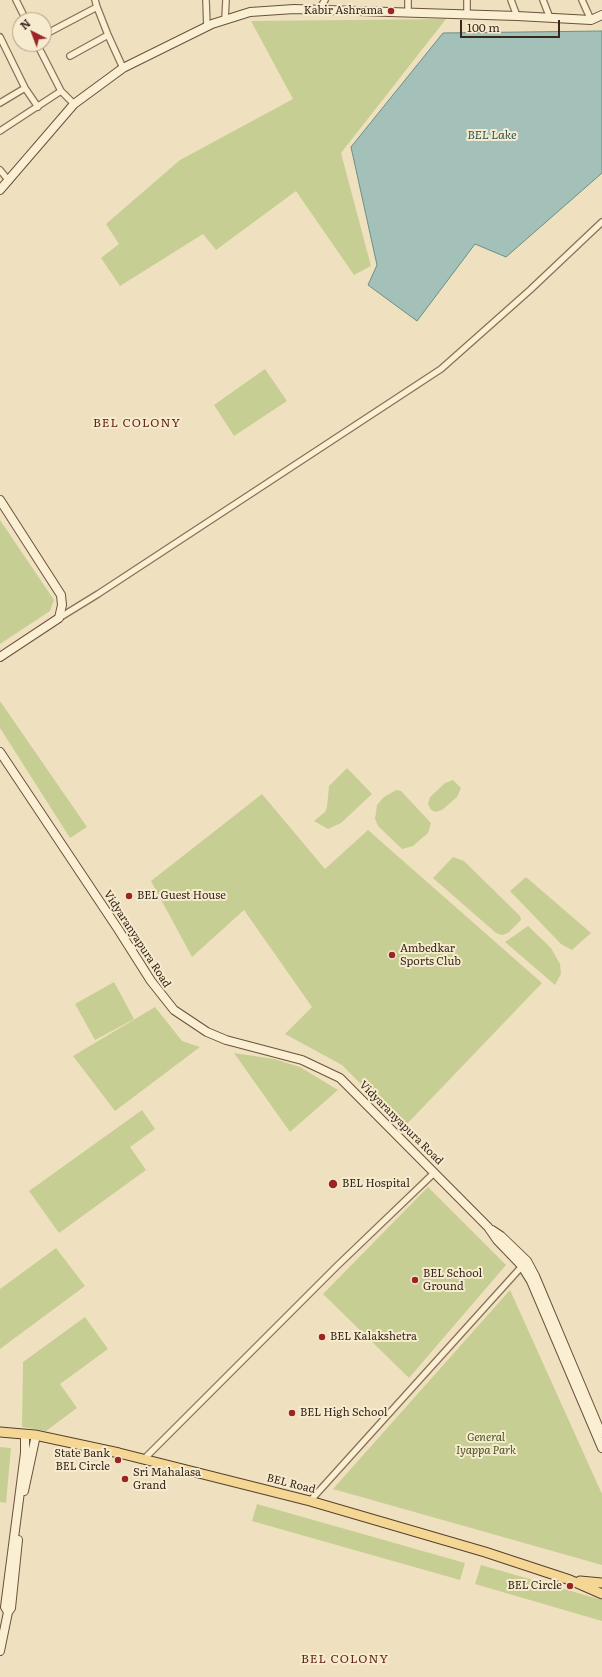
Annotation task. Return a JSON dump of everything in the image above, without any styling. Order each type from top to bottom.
[{"type":"main road","points":[[0,190],[74,104],[123,68],[207,26],[250,12],[294,9],[318,11],[466,14],[591,20],[602,15]]},
{"type":"main road","points":[[0,500],[61,595],[62,604],[59,618],[0,657]]},
{"type":"main road","name":"Vidyaranyapura Road","points":[[0,752],[118,928],[150,981],[174,1010],[207,1032],[226,1040],[302,1060],[340,1078],[488,1227],[501,1236],[539,1283],[602,1434]]},
{"type":"main road","name":"Vidyaranyapura Road","points":[[524,1263],[602,1448]]},
{"type":"main road","name":"BEL Road","points":[[0,1432],[36,1435],[144,1459],[310,1501],[485,1552],[570,1580],[602,1594]]},
{"type":"main road","points":[[8,1612],[5,1607],[25,1453],[25,1434]]},
{"type":"main road","points":[[0,1651],[8,1612],[11,1608],[21,1517],[36,1435]]},
{"type":"main road","name":"BEL Road","points":[[570,1580],[602,1583]]},
{"type":"street","points":[[16,0],[22,12]]},
{"type":"street","points":[[95,0],[108,35],[123,68]]},
{"type":"street","points":[[206,0],[207,26]]},
{"type":"street","points":[[225,20],[226,0]]},
{"type":"street","points":[[318,11],[325,0]]},
{"type":"street","points":[[408,0],[408,12]]},
{"type":"street","points":[[466,14],[468,0]]},
{"type":"street","points":[[511,0],[517,16]]},
{"type":"street","points":[[543,0],[550,18]]},
{"type":"street","points":[[582,0],[591,20]]},
{"type":"street","points":[[52,31],[98,7]]},
{"type":"street","points":[[70,56],[108,35]]},
{"type":"street","points":[[0,37],[25,88],[38,107]]},
{"type":"street","points":[[41,52],[61,91],[74,104]]},
{"type":"street","points":[[0,104],[25,88]]},
{"type":"street","points":[[0,131],[61,91]]},
{"type":"street","points":[[0,170],[9,181]]},
{"type":"street","points":[[59,618],[441,369],[530,290],[602,222]]},
{"type":"street","points":[[144,1459],[434,1173]]},
{"type":"street","points":[[310,1501],[524,1263]]},
{"type":"green space","points":[[446,19],[341,153],[371,266],[354,275],[296,191],[216,250],[203,234],[120,286],[101,258],[119,244],[106,224],[180,160],[293,99],[251,21]]},
{"type":"green space","points":[[265,369],[287,401],[234,436],[214,405]]},
{"type":"green space","points":[[0,520],[54,600],[50,611],[0,644]]},
{"type":"green space","points":[[0,701],[87,827],[70,838],[0,728]]},
{"type":"green space","points":[[347,768],[372,794],[341,823],[328,829],[314,821],[325,812],[327,807],[329,786]]},
{"type":"green space","points":[[453,780],[461,788],[457,797],[442,810],[436,812],[431,810],[428,804],[430,797],[445,783]]},
{"type":"green space","points":[[396,790],[401,791],[431,823],[428,833],[413,846],[402,849],[378,826],[375,819],[377,805],[384,797]]},
{"type":"green space","name":"Ambedkar Sports Club","points":[[262,794],[325,869],[368,830],[542,983],[404,1127],[342,1065],[285,1034],[312,1007],[244,910],[192,957],[151,881]]},
{"type":"green space","points":[[453,857],[464,861],[520,916],[521,920],[508,933],[502,935],[496,933],[433,878]]},
{"type":"green space","points":[[526,877],[591,933],[572,950],[561,944],[510,891]]},
{"type":"green space","points":[[528,926],[551,948],[560,964],[561,974],[555,985],[505,942]]},
{"type":"green space","points":[[114,982],[134,1019],[95,1040],[75,1004]]},
{"type":"green space","points":[[155,1007],[182,1041],[200,1047],[115,1111],[73,1056]]},
{"type":"green space","points":[[234,1053],[274,1059],[300,1067],[338,1090],[290,1132]]},
{"type":"green space","points":[[142,1110],[155,1129],[130,1147],[146,1170],[59,1233],[29,1191]]},
{"type":"green space","name":"BEL School Ground","points":[[428,1187],[506,1265],[409,1378],[323,1294]]},
{"type":"green space","points":[[56,1248],[85,1286],[0,1349],[0,1289]]},
{"type":"green space","name":"General Iyappa Park","points":[[510,1290],[602,1494],[602,1565],[333,1489]]},
{"type":"green space","points":[[85,1317],[108,1349],[60,1384],[77,1408],[46,1431],[22,1427],[23,1362]]},
{"type":"green space","points":[[0,1447],[11,1448],[6,1503],[0,1502]]},
{"type":"green space","points":[[257,1504],[465,1563],[460,1580],[252,1521]]},
{"type":"green space","points":[[481,1565],[602,1600],[602,1621],[475,1584]]},
{"type":"water","name":"BEL Lake","points":[[602,31],[602,173],[506,257],[475,244],[417,321],[368,285],[377,265],[351,147],[443,33]]},
{"type":"place","name":"Kabir Ashrama","points":[[391,11]]},
{"type":"place","name":"BEL Guest House","points":[[129,896]]},
{"type":"place","name":"Ambedkar Sports Club","points":[[392,955]]},
{"type":"place","name":"BEL Hospital","points":[[333,1184]]},
{"type":"place","name":"BEL School Ground","points":[[415,1280]]},
{"type":"place","name":"BEL Kalakshetra","points":[[322,1337]]},
{"type":"place","name":"BEL High School","points":[[292,1413]]},
{"type":"place","name":"State Bank BEL Circle","points":[[118,1460]]},
{"type":"place","name":"Sri Mahalasa Grand","points":[[125,1479]]},
{"type":"place","name":"BEL Circle","points":[[570,1586]]},
{"type":"district","name":"BEL COLONY","points":[[137,423]]},
{"type":"district","name":"BEL COLONY","points":[[345,1659]]}]
